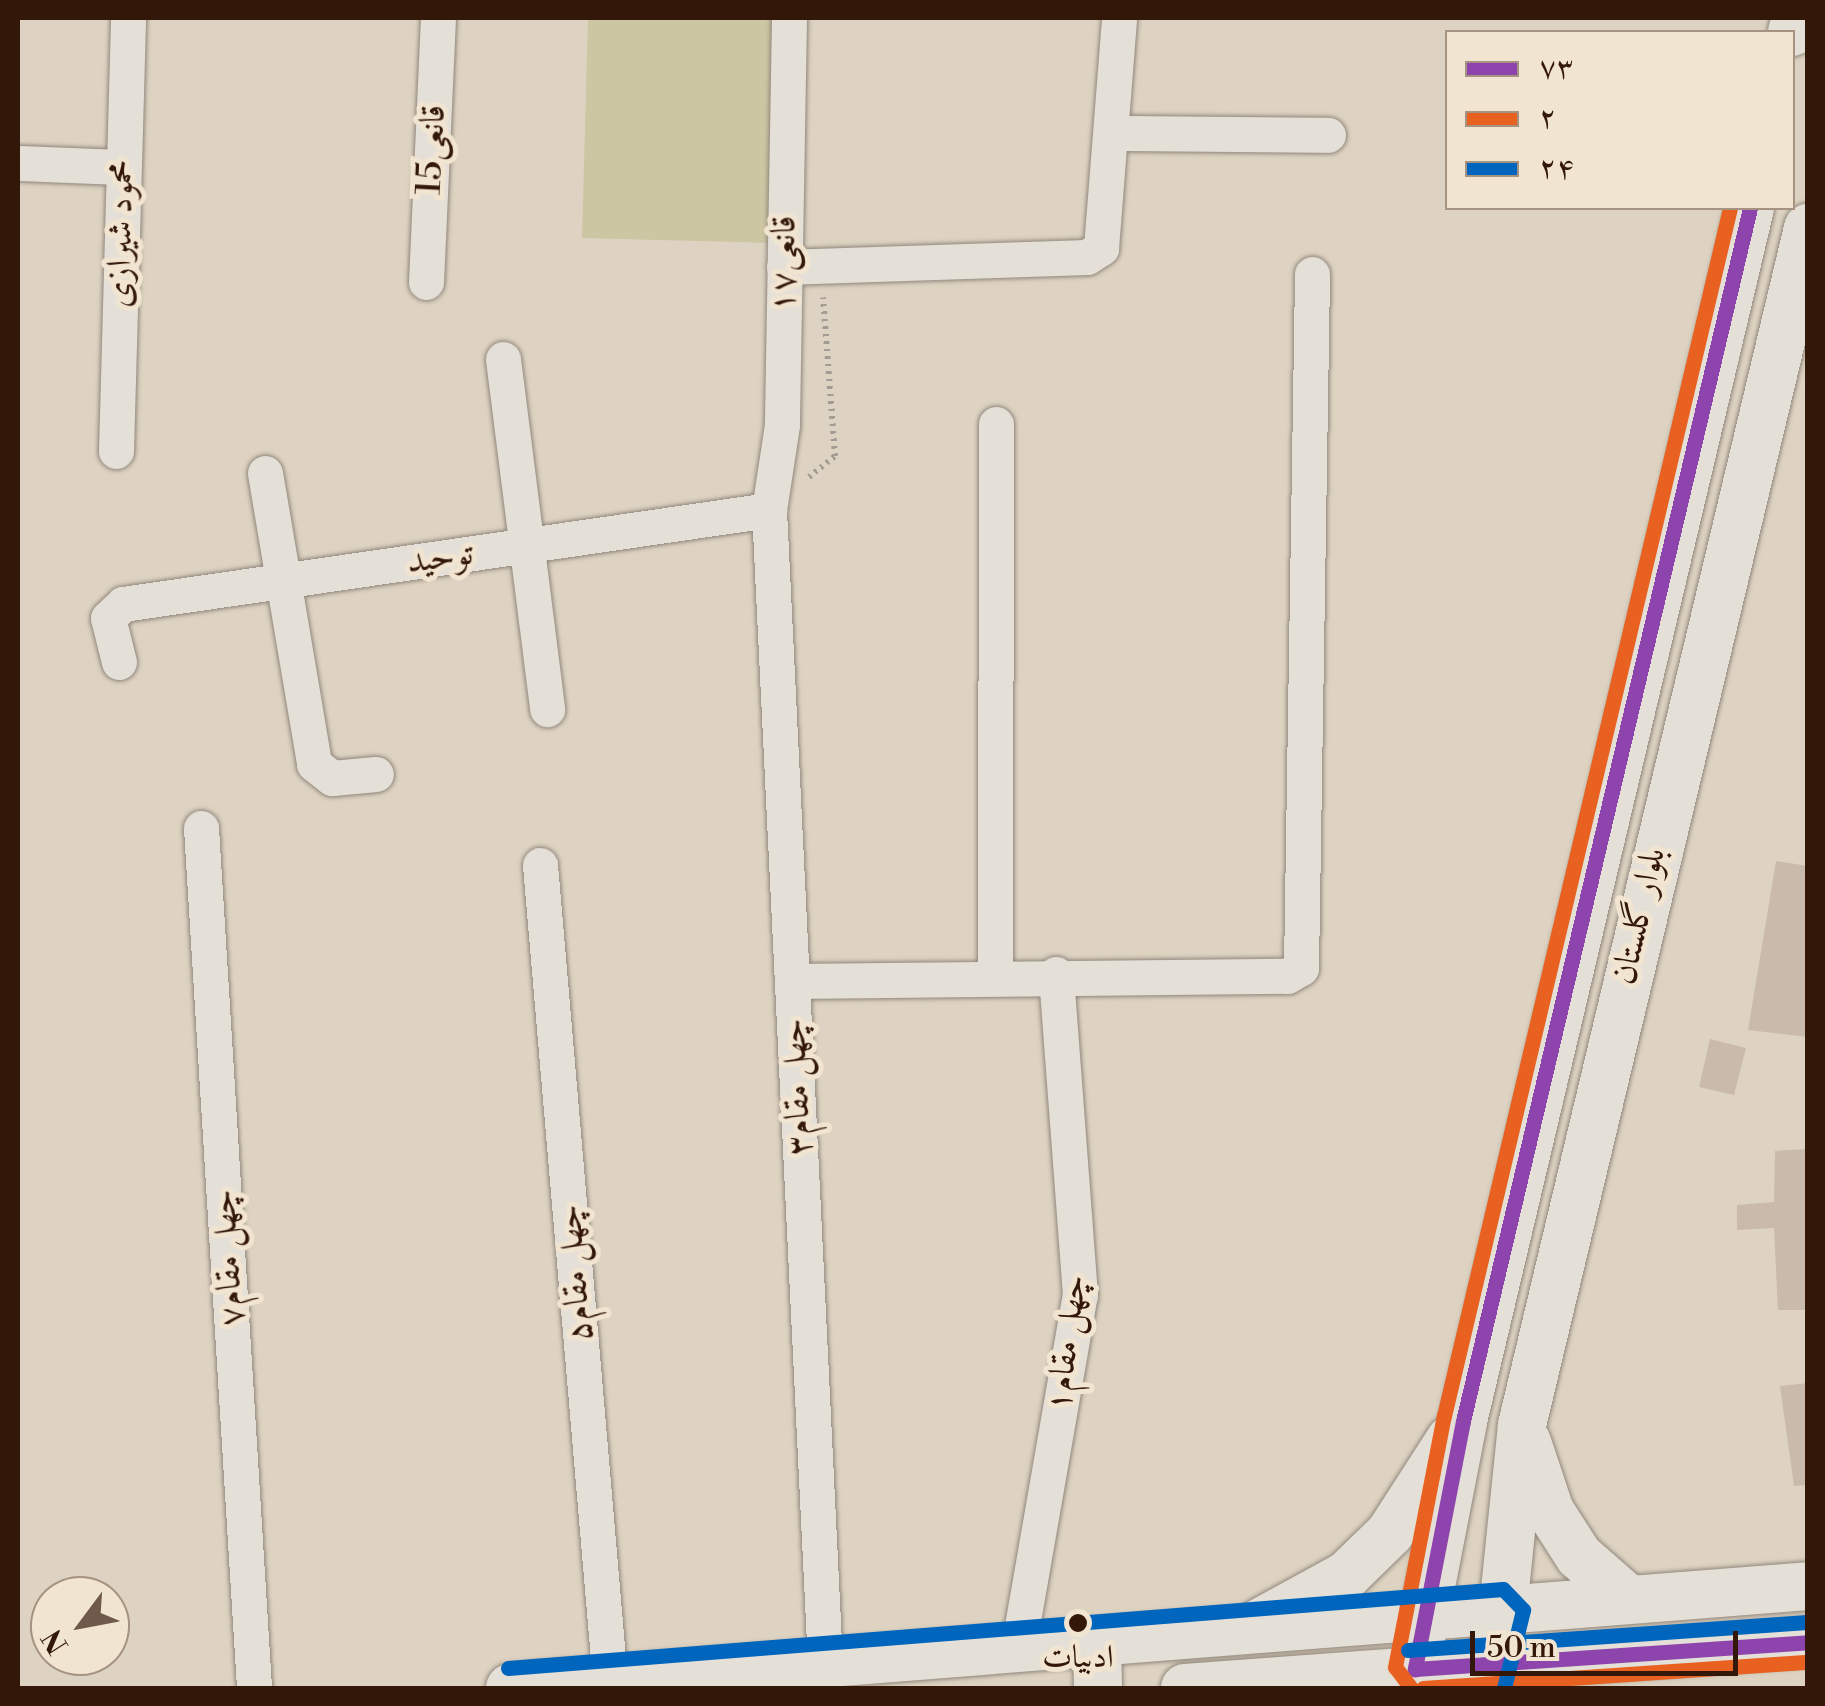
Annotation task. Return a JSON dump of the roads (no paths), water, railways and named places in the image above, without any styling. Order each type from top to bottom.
[{"type":"main road","name":"بلوار گلستان","points":[[1414,1679],[1463,1420],[1750,210]]},
{"type":"main road","name":"بلوار گلستان","points":[[1487,1676],[1503,1609],[1522,1425],[1631,943],[1808,228]]},
{"type":"main road","points":[[1695,438],[1756,448]]},
{"type":"main road","points":[[1576,933],[1631,943]]},
{"type":"main road","points":[[1246,1630],[1347,1575],[1379,1544],[1463,1420]]},
{"type":"main road","points":[[1522,1425],[1550,1511],[1578,1556],[1628,1600]]},
{"type":"main road","points":[[510,1688],[1018,1649],[1097,1666],[1246,1630],[1808,1586]]},
{"type":"main road","points":[[1185,1688],[1487,1676],[1808,1642]]},
{"type":"street","name":"محمود شیرازی","points":[[116,452],[128,18]]},
{"type":"street","name":"15قانعی","points":[[426,282],[438,18]]},
{"type":"street","name":"۱۷قانعی","points":[[769,510],[782,424],[789,18]]},
{"type":"street","points":[[784,267],[1087,257],[1101,248],[1114,133],[1119,18]]},
{"type":"street","points":[[1114,133],[1328,134]]},
{"type":"street","points":[[18,164],[122,167]]},
{"type":"street","points":[[792,980],[1056,974],[1287,976],[1301,968],[1312,274]]},
{"type":"street","points":[[503,359],[532,545],[546,709]]},
{"type":"street","points":[[995,976],[996,424]]},
{"type":"street","points":[[265,474],[314,764],[332,778],[376,774]]},
{"type":"street","name":"توحید","points":[[119,662],[112,610],[769,510]]},
{"type":"street","name":"چهل مقام۳","points":[[769,510],[825,1664]]},
{"type":"street","name":"چهل مقام۷","points":[[201,828],[254,1688]]},
{"type":"street","name":"چهل مقام۵","points":[[540,866],[610,1681]]},
{"type":"street","name":"چهل مقام۱","points":[[1018,1649],[1080,1295],[1056,974]]},
{"type":"place","name":"ادبیات","points":[[1078,1623]]}]
